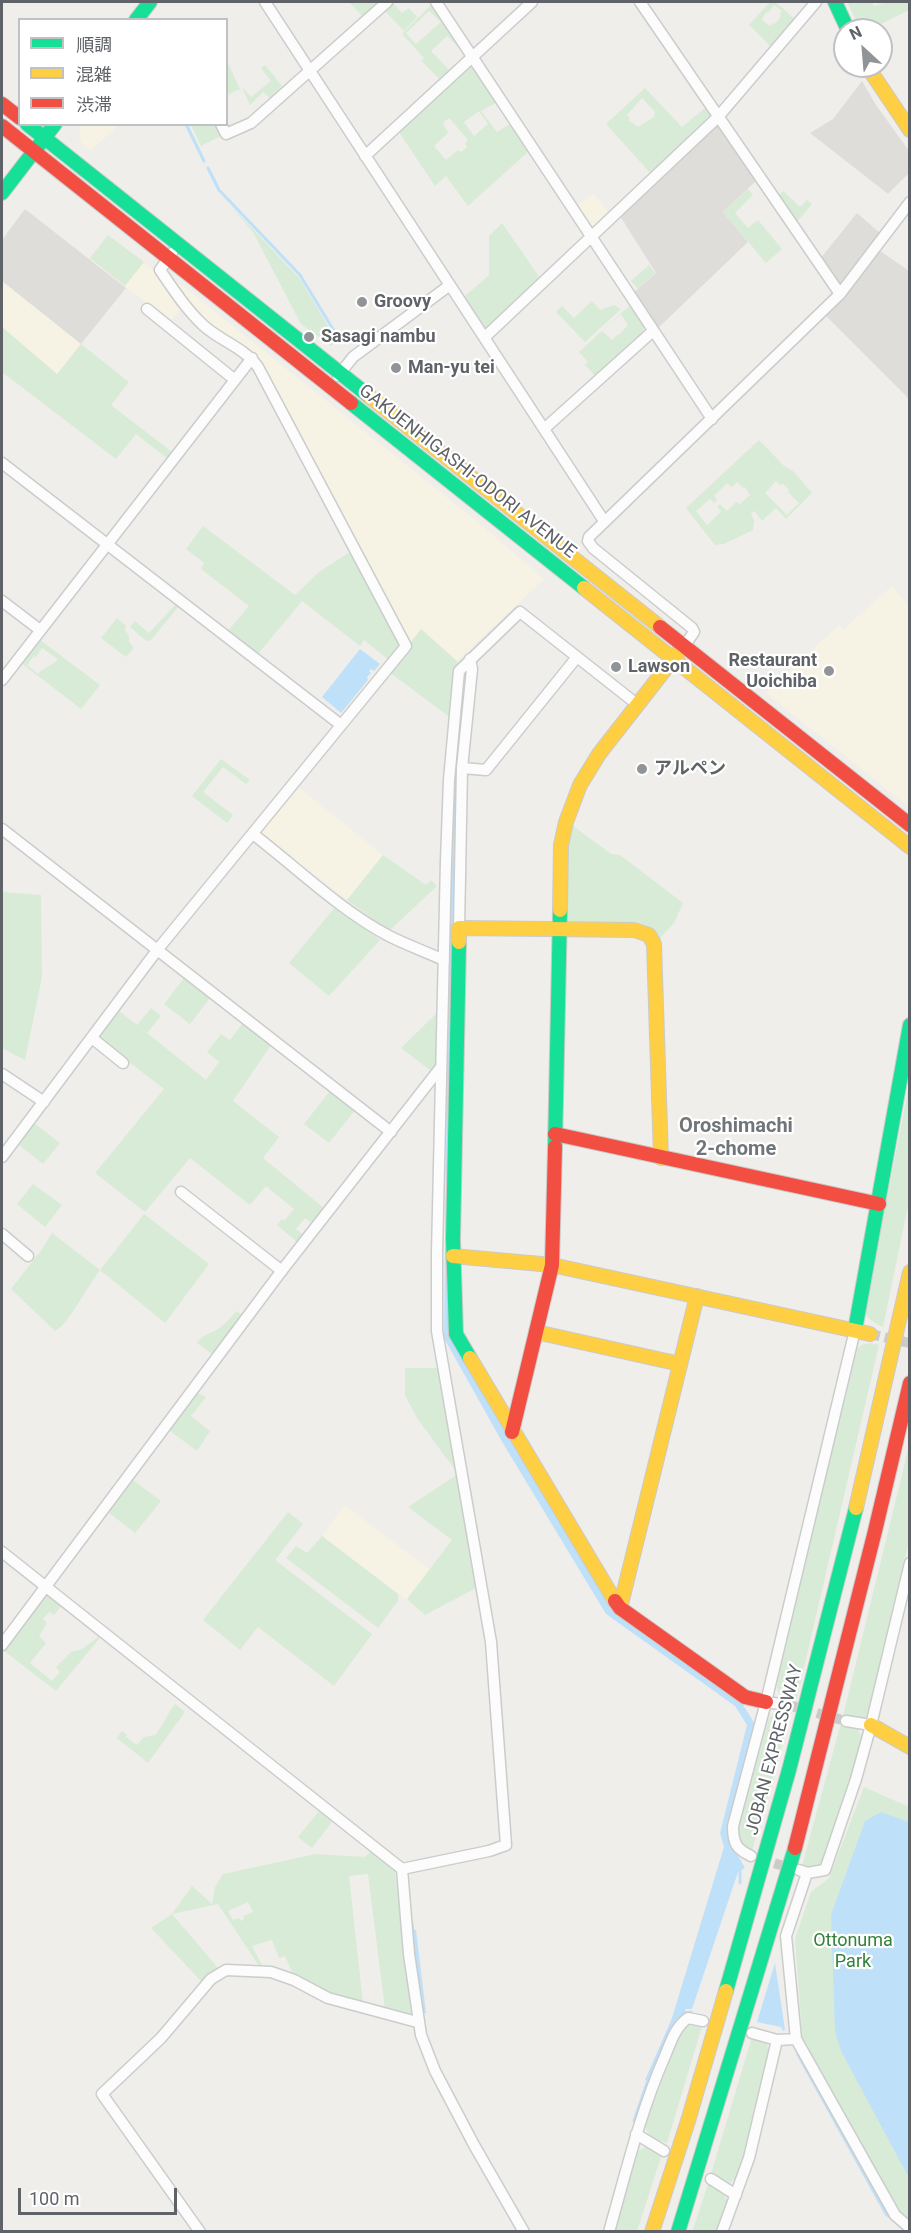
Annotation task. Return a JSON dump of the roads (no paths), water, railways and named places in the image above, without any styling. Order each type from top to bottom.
[{"type":"main road","points":[[138,18],[150,2]]},
{"type":"main road","points":[[835,2],[842,18]]},
{"type":"main road","points":[[874,78],[909,130]]},
{"type":"main road","points":[[2,104],[18,116]]},
{"type":"main road","name":"GAKUENHIGASHI-ODORI AVENUE","points":[[2,126],[909,847]]},
{"type":"main road","name":"GAKUENHIGASHI-ODORI AVENUE","points":[[29,126],[533,527],[685,645]]},
{"type":"main road","points":[[2,193],[53,126]]},
{"type":"main road","points":[[512,1432],[552,1265],[561,845],[565,820],[574,793],[589,766],[685,645],[909,825]]},
{"type":"main road","points":[[661,1158],[652,937],[646,932],[634,930],[459,928],[453,1257],[456,1334],[611,1598],[620,1608],[745,1697],[766,1702]]},
{"type":"main road","points":[[855,1330],[909,1025]]},
{"type":"main road","points":[[555,1134],[879,1204]]},
{"type":"main road","points":[[453,1257],[552,1265],[870,1334]]},
{"type":"main road","name":"JOBAN EXPRESSWAY","points":[[652,2232],[710,2021],[762,1866],[807,1701],[892,1354],[909,1272]]},
{"type":"main road","points":[[620,1608],[697,1296]]},
{"type":"main road","points":[[536,1332],[680,1364]]},
{"type":"main road","points":[[678,2232],[798,1873],[909,1383]]},
{"type":"main road","points":[[871,1725],[909,1747]]},
{"type":"street","points":[[265,2],[604,521]]},
{"type":"street","points":[[222,126],[226,134],[251,123],[387,2]]},
{"type":"street","points":[[436,2],[712,419]]},
{"type":"street","points":[[365,156],[532,2]]},
{"type":"street","points":[[640,2],[840,294]]},
{"type":"street","points":[[484,338],[718,117],[816,2]]},
{"type":"street","points":[[685,645],[694,632],[692,628],[593,548],[588,541],[589,537],[840,294],[909,201]]},
{"type":"street","points":[[2,1157],[158,949],[406,646],[252,358],[204,326],[160,270],[178,244]]},
{"type":"street","points":[[330,386],[353,357],[450,285]]},
{"type":"street","points":[[147,309],[235,380]]},
{"type":"street","points":[[544,429],[653,331]]},
{"type":"street","points":[[2,680],[252,358]]},
{"type":"street","points":[[2,463],[341,725]]},
{"type":"street","points":[[2,601],[40,630]]},
{"type":"street","points":[[402,1869],[489,1851],[506,1845],[491,1642],[437,1331],[449,780],[459,671],[520,612],[638,705]]},
{"type":"street","points":[[462,768],[486,770],[577,657]]},
{"type":"street","points":[[459,928],[462,768],[472,669],[470,659]]},
{"type":"street","points":[[794,756],[806,742]]},
{"type":"street","points":[[2,829],[391,1132]]},
{"type":"street","points":[[254,834],[345,907],[369,923],[389,936],[444,960]]},
{"type":"street","points":[[92,1038],[123,1063]]},
{"type":"street","points":[[2,1645],[282,1271],[441,1067]]},
{"type":"street","points":[[2,1074],[44,1102]]},
{"type":"street","points":[[181,1192],[282,1271]]},
{"type":"street","points":[[2,1234],[28,1256]]},
{"type":"street","points":[[751,1856],[740,1851],[733,1842],[733,1826],[766,1702],[855,1330]]},
{"type":"street","points":[[2,1552],[402,1869],[417,2022],[435,2071],[524,2232]]},
{"type":"street","points":[[909,1563],[856,1779],[825,1870],[798,1873],[786,1936],[796,2038],[895,2215],[909,2228]]},
{"type":"street","points":[[766,1702],[788,1705]]},
{"type":"street","points":[[846,1721],[871,1725]]},
{"type":"street","points":[[200,2232],[102,2094],[161,2038],[211,1979],[226,1970],[271,1972],[294,1980],[328,1998],[417,2022]]},
{"type":"street","points":[[609,2232],[636,2134],[657,2075],[679,2024],[688,2018],[710,2021]]},
{"type":"street","points":[[747,2030],[777,2040],[796,2038]]},
{"type":"street","points":[[722,2232],[749,2158],[777,2040]]},
{"type":"street","points":[[636,2134],[664,2151]]},
{"type":"street","points":[[711,2180],[736,2195]]},
{"type":"water","points":[[360,649],[380,664],[374,671],[371,669],[369,671],[371,673],[367,677],[368,680],[341,713],[322,697]]},
{"type":"water","points":[[463,677],[467,677],[455,859],[449,1327],[613,1609],[740,1700],[755,1724],[727,1833],[745,1868],[738,1872],[692,2009],[685,2009],[687,2015],[651,2080],[645,2080],[672,2018],[724,1847],[720,1833],[747,1725],[735,1706],[606,1614],[501,1440],[444,1338],[452,794]]},
{"type":"water","name":"Ottonuma Park","points":[[881,1812],[909,1822],[909,2178],[841,2051],[835,2031],[831,1915],[865,1821]]},
{"type":"water","points":[[409,1930],[416,1930],[426,2013],[419,2013]]},
{"type":"water","points":[[775,1963],[785,2030],[783,2031],[781,2027],[757,2022]]},
{"type":"water","points":[[800,2052],[909,2231],[904,2231],[885,2215],[796,2054]]},
{"type":"waterway","points":[[187,126],[204,161]]},
{"type":"waterway","points":[[208,168],[219,190],[300,275],[339,339]]},
{"type":"waterway","points":[[740,1868],[740,1883]]},
{"type":"waterway","points":[[412,1923],[413,1932]]},
{"type":"waterway","points":[[682,2014],[691,2012]]},
{"type":"waterway","points":[[634,2121],[649,2077]]},
{"type":"tunnel","points":[[870,1334],[910,1343]]},
{"type":"tunnel","points":[[788,1705],[846,1721]]},
{"type":"tunnel","points":[[760,1859],[794,1869]]},
{"type":"place","name":"Groovy","points":[[362,302]]},
{"type":"place","name":"Sasagi nambu","points":[[309,337]]},
{"type":"place","name":"Man-yu tei","points":[[396,368]]},
{"type":"place","name":"Lawson","points":[[616,667]]},
{"type":"place","name":"Restaurant Uoichiba","points":[[829,671]]},
{"type":"place","name":"アルペン","points":[[642,769]]},
{"type":"district","name":"Oroshimachi 2-chome","points":[[736,1138]]}]
